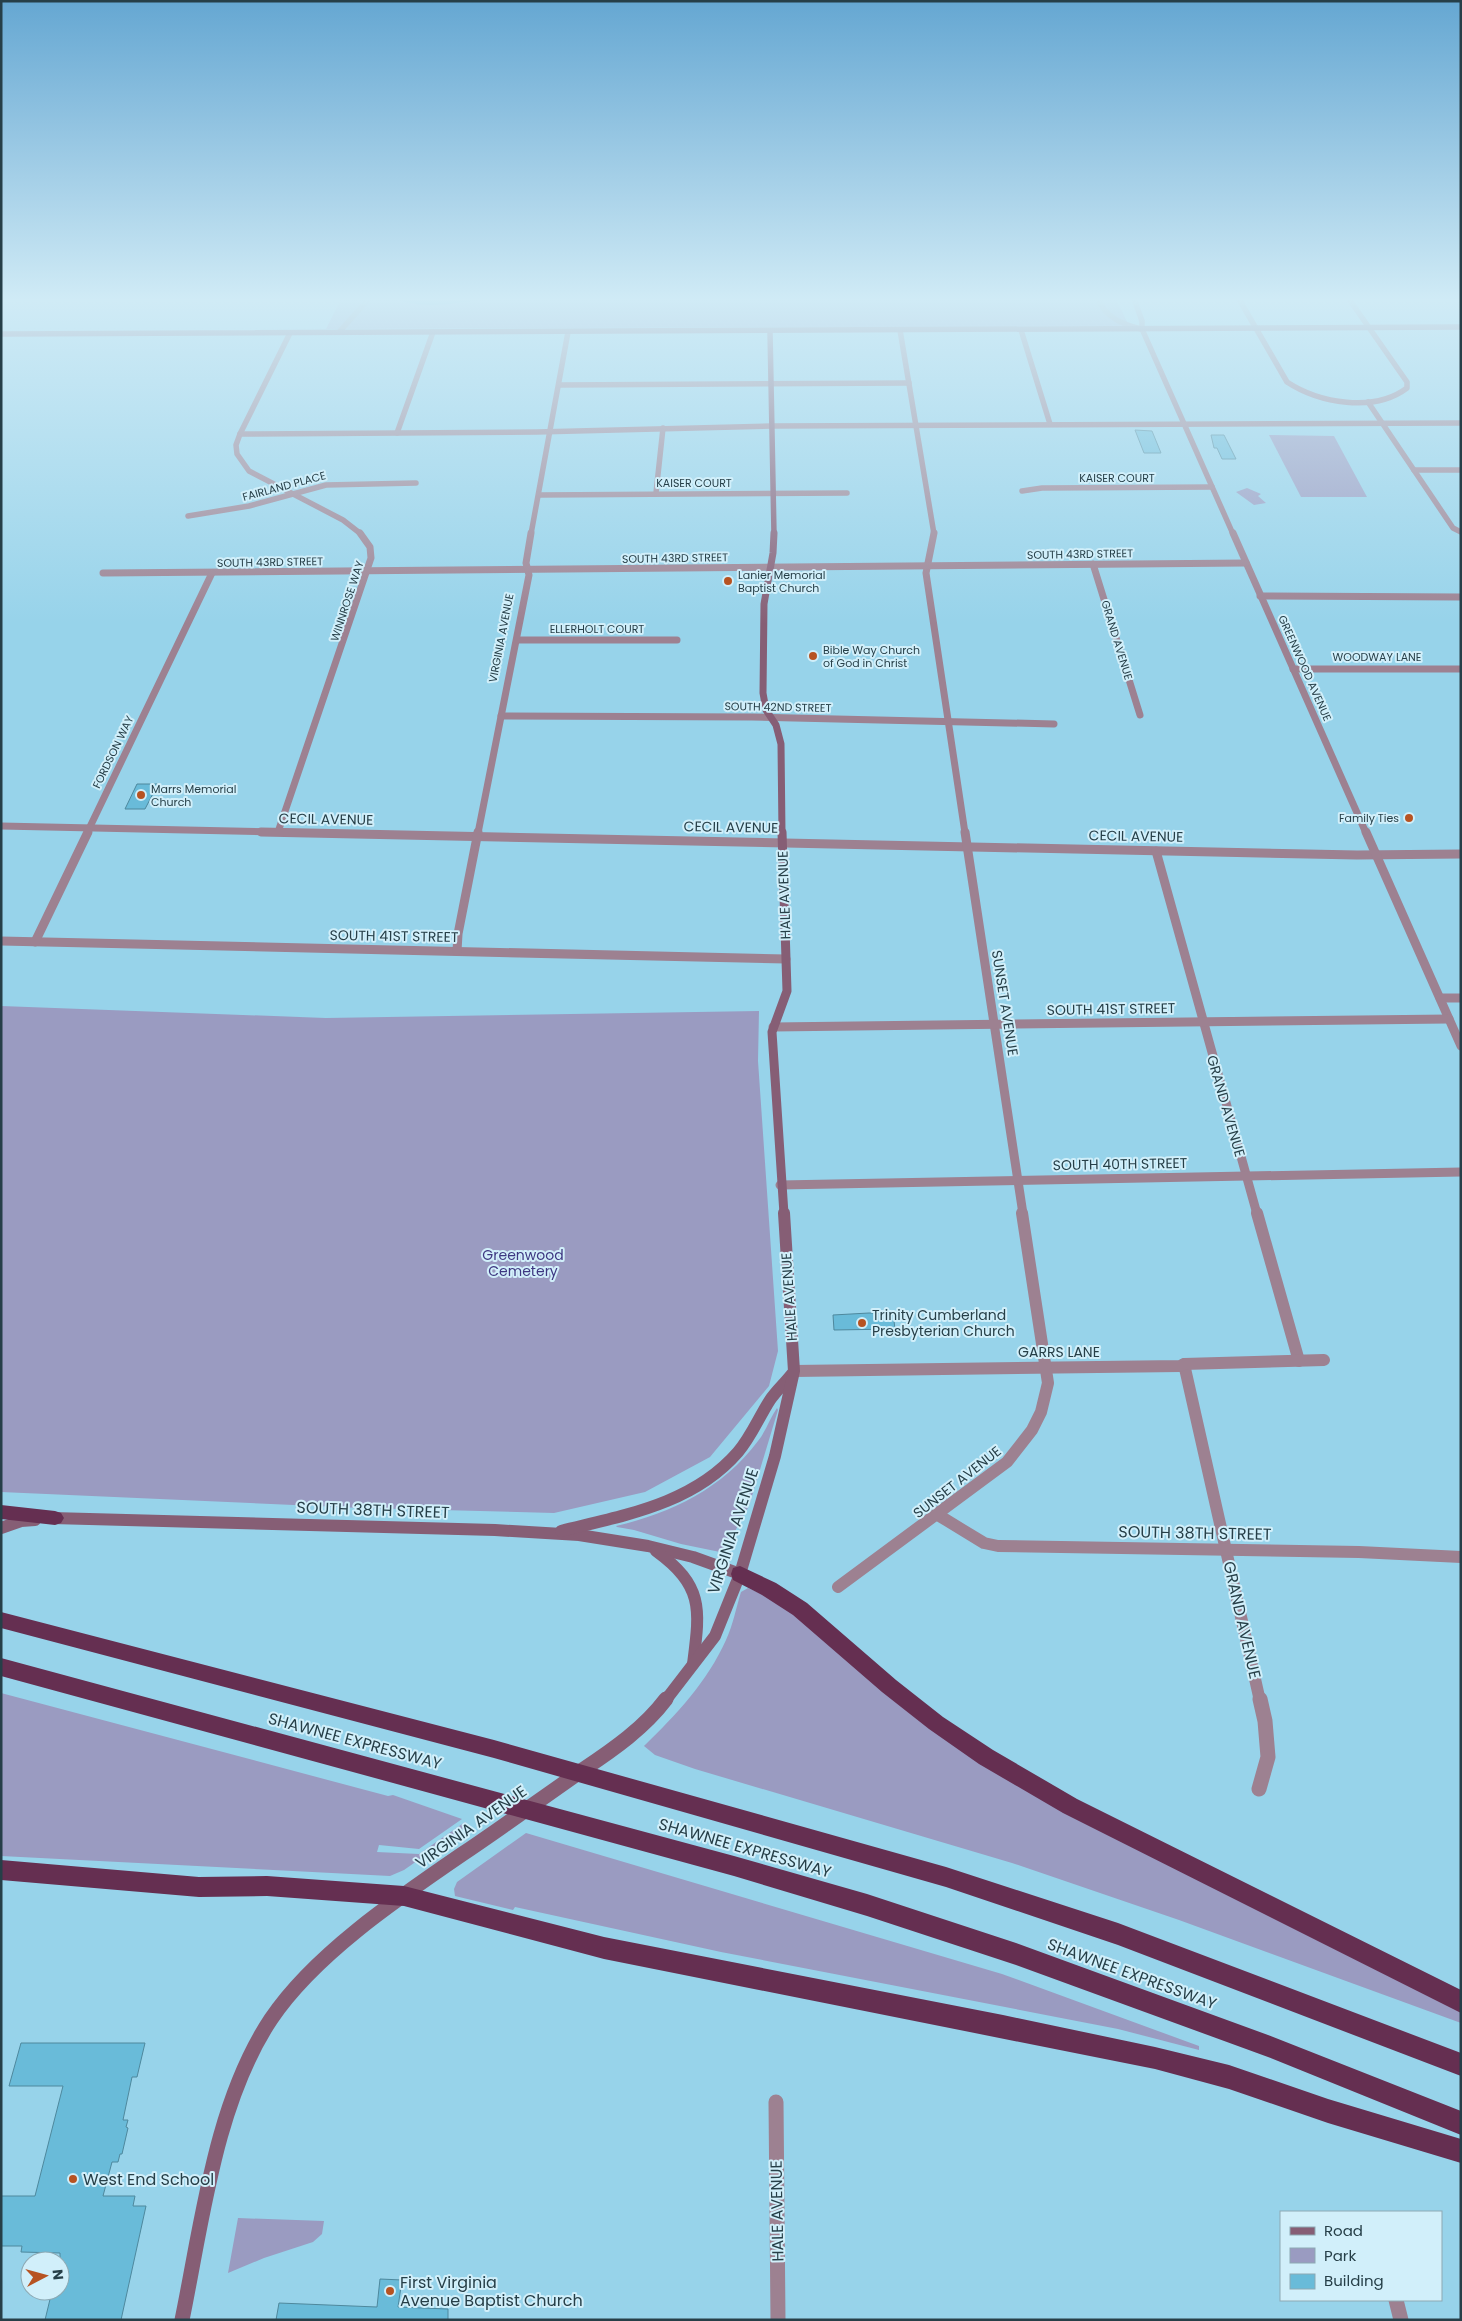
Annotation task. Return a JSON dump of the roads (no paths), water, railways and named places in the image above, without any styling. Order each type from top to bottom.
[{"type":"highway","points":[[1,1512],[55,1518]]},
{"type":"highway","points":[[740,1574],[769,1589],[800,1609],[889,1686],[936,1723],[986,1757],[1070,1806],[1461,2002]]},
{"type":"highway","name":"SHAWNEE EXPRESSWAY","points":[[1,1620],[494,1748],[946,1877],[1118,1934],[1461,2064]]},
{"type":"highway","name":"SHAWNEE EXPRESSWAY","points":[[1,1667],[600,1829],[858,1902],[1016,1954],[1268,2046],[1461,2123]]},
{"type":"highway","points":[[1,1870],[199,1887],[276,1886],[404,1896],[604,1948],[984,2022],[1155,2058],[1229,2077],[1461,2151]]},
{"type":"street","name":"WINNROSE WAY","points":[[253,407],[235,448],[235,454],[241,464],[257,476],[342,520],[365,538],[370,547],[372,558],[278,832]]},
{"type":"street","points":[[397,433],[406,407]]},
{"type":"street","name":"VIRGINIA AVENUE","points":[[457,951],[458,934],[530,574],[526,563],[555,407]]},
{"type":"street","name":"HALE AVENUE","points":[[772,407],[774,536],[771,567],[764,604],[763,693],[766,710],[776,724],[781,744],[787,991],[773,1027],[780,1185],[794,1371]]},
{"type":"street","name":"SUNSET AVENUE","points":[[838,1587],[986,1479],[1020,1448],[1041,1412],[1048,1382],[926,573],[934,534],[913,407]]},
{"type":"street","points":[[1045,407],[1050,424]]},
{"type":"street","name":"GREENWOOD AVENUE","points":[[1177,407],[1461,1046]]},
{"type":"street","points":[[1372,407],[1453,528],[1461,532]]},
{"type":"street","points":[[240,434],[550,431],[772,426],[1461,423]]},
{"type":"street","points":[[656,494],[663,428]]},
{"type":"street","points":[[1414,470],[1461,470]]},
{"type":"street","name":"FAIRLAND PLACE","points":[[188,516],[248,506],[336,483],[416,483]]},
{"type":"street","name":"KAISER COURT","points":[[1022,490],[1042,488],[1212,488]]},
{"type":"street","name":"KAISER COURT","points":[[540,495],[847,493]]},
{"type":"street","name":"SOUTH 43RD STREET","points":[[104,573],[1246,563]]},
{"type":"street","name":"GRAND AVENUE","points":[[1093,564],[1140,716]]},
{"type":"street","name":"FORDSON WAY","points":[[35,942],[212,573]]},
{"type":"street","points":[[1260,596],[1461,597]]},
{"type":"street","name":"ELLERHOLT COURT","points":[[517,640],[677,640]]},
{"type":"street","name":"WOODWAY LANE","points":[[1293,669],[1461,669]]},
{"type":"street","name":"SOUTH 42ND STREET","points":[[501,716],[771,718],[1054,724]]},
{"type":"street","name":"CECIL AVENUE","points":[[1,826],[1156,851],[1376,855],[1461,854]]},
{"type":"street","name":"GRAND AVENUE","points":[[1156,851],[1202,1022],[1299,1361]]},
{"type":"street","name":"SOUTH 41ST STREET","points":[[1,941],[786,959]]},
{"type":"street","points":[[1440,998],[1461,998]]},
{"type":"street","name":"SOUTH 41ST STREET","points":[[773,1027],[1449,1019]]},
{"type":"street","name":"SOUTH 40TH STREET","points":[[780,1185],[1461,1172]]},
{"type":"street","name":"GARRS LANE","points":[[794,1371],[1180,1366],[1184,1364],[1324,1360]]},
{"type":"street","name":"GRAND AVENUE","points":[[1184,1364],[1267,1735],[1268,1757],[1259,1789]]},
{"type":"street","points":[[550,1534],[657,1507],[695,1488],[737,1453],[770,1400],[794,1371]]},
{"type":"street","name":"VIRGINIA AVENUE","points":[[182,2320],[214,2163],[229,2109],[253,2052],[271,2020],[290,1995],[312,1972],[351,1937],[404,1896],[623,1742],[658,1710],[674,1692],[715,1636],[740,1574],[775,1456],[794,1371]]},
{"type":"street","name":"SOUTH 38TH STREET","points":[[938,1515],[978,1540],[998,1546],[1359,1552],[1461,1557]]},
{"type":"street","name":"SOUTH 38TH STREET","points":[[1,1528],[21,1522],[55,1518],[495,1530],[579,1535],[648,1546],[693,1557],[740,1574]]},
{"type":"street","points":[[648,1546],[672,1562],[690,1581],[696,1596],[698,1612],[693,1665]]},
{"type":"street","name":"HALE AVENUE","points":[[776,2102],[778,2320]]},
{"type":"street","points":[[1396,2301],[1401,2320]]},
{"type":"place","name":"Lanier Memorial Baptist Church","points":[[728,581]]},
{"type":"place","name":"Bible Way Church of God in Christ","points":[[813,656]]},
{"type":"place","name":"Marrs Memorial Church","points":[[141,795]]},
{"type":"place","name":"Family Ties","points":[[1409,818]]},
{"type":"place","name":"Trinity Cumberland Presbyterian Church","points":[[862,1323]]},
{"type":"place","name":"West End School","points":[[73,2179]]},
{"type":"place","name":"First Virginia Avenue Baptist Church","points":[[390,2291]]},
{"type":"park label","name":"Greenwood Cemetery","points":[[523,1264]]}]
